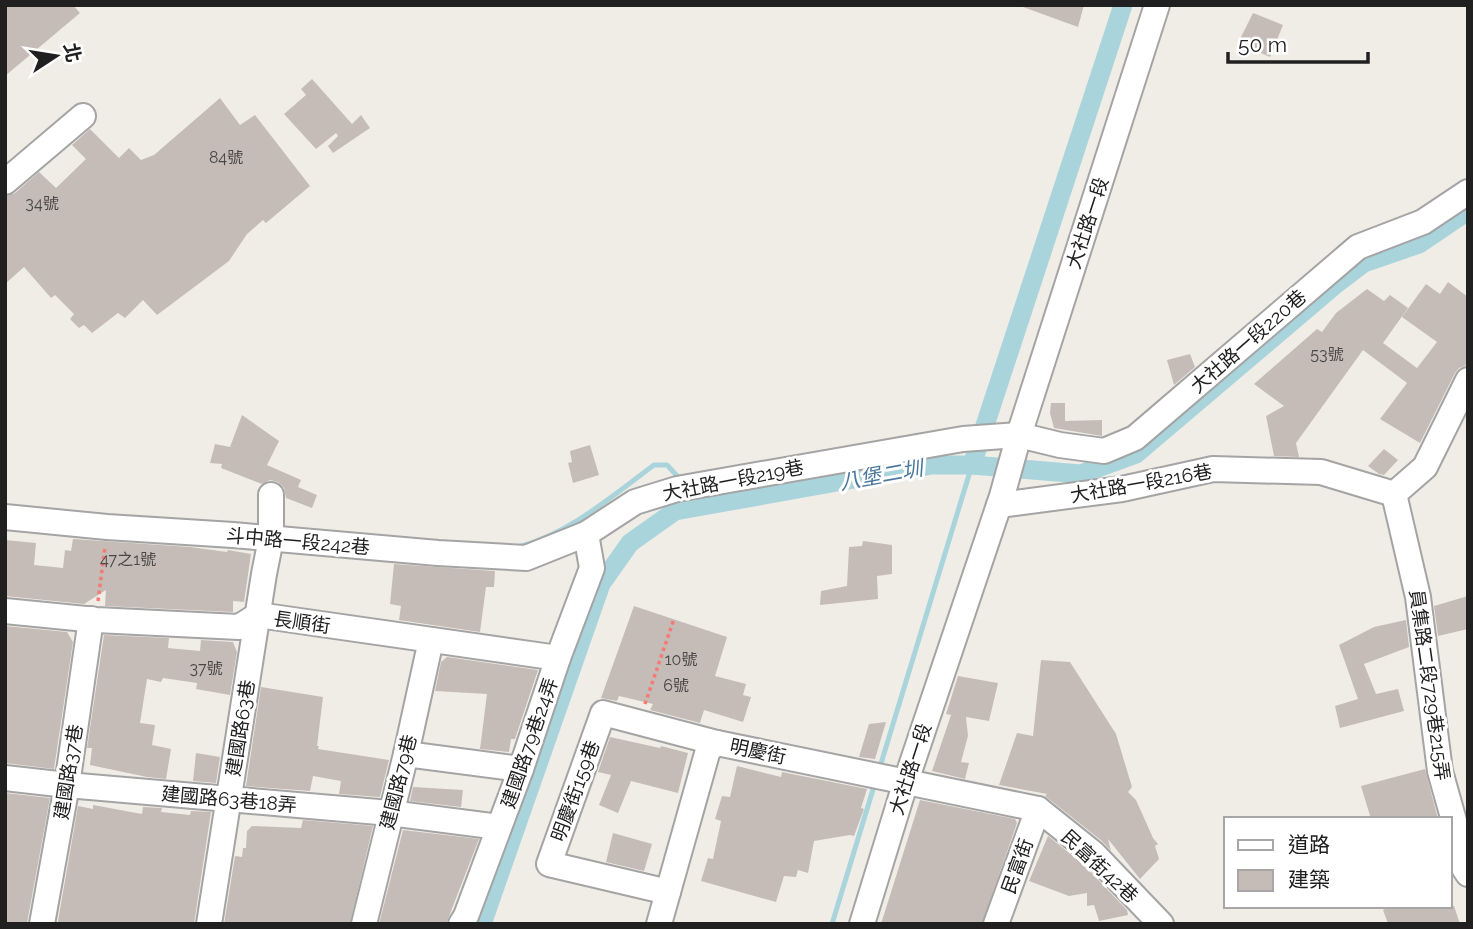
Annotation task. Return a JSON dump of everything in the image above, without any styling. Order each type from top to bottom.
[{"type":"street","name":"大社路一段","points":[[862,924],[906,781],[1000,501],[1157,5]]},
{"type":"street","points":[[5,182],[83,116]]},
{"type":"street","name":"大社路一段220巷","points":[[1018,438],[1104,451],[1135,438],[1358,247],[1423,222],[1468,192]]},
{"type":"street","points":[[1394,494],[1425,467],[1468,380]]},
{"type":"street","name":"大社路一段219巷","points":[[586,534],[635,502],[677,489],[963,439],[1018,438]]},
{"type":"street","name":"大社路一段216巷","points":[[1000,501],[1122,489],[1213,469],[1321,472],[1394,494]]},
{"type":"street","name":"員集路二段729巷215弄","points":[[1394,494],[1418,597],[1440,771],[1464,868],[1468,874]]},
{"type":"street","name":"建國路63巷","points":[[209,924],[271,539],[271,495]]},
{"type":"street","name":"斗中路一段242巷","points":[[5,517],[526,558],[586,534]]},
{"type":"street","points":[[558,658],[592,568],[586,534]]},
{"type":"street","name":"長順街","points":[[5,611],[94,620],[239,627],[258,615],[558,658]]},
{"type":"street","name":"建國路37巷","points":[[42,924],[94,620]]},
{"type":"street","name":"建國路79巷","points":[[364,924],[431,640]]},
{"type":"street","name":"建國路79巷24弄","points":[[461,924],[521,768],[558,658]]},
{"type":"street","name":"明慶街159巷","points":[[668,892],[549,864],[603,713],[717,743]]},
{"type":"street","name":"明慶街","points":[[659,924],[708,750],[717,743],[1038,809]]},
{"type":"street","points":[[406,754],[521,768]]},
{"type":"street","name":"建國路63巷18弄","points":[[5,778],[390,813]]},
{"type":"street","name":"民富街","points":[[996,924],[1038,809]]},
{"type":"street","name":"民富街42巷","points":[[1038,809],[1093,853],[1161,924]]},
{"type":"street","name":"建國路79巷24弄","points":[[390,813],[499,827]]},
{"type":"path","points":[[94,620],[107,527]]},
{"type":"path","points":[[639,723],[674,618]]},
{"type":"building","points":[[5,5],[73,5],[80,13],[5,76]]},
{"type":"building","points":[[1023,5],[1084,5],[1078,27]]},
{"type":"building","points":[[1253,13],[1283,25],[1270,57],[1238,43]]},
{"type":"building","points":[[312,79],[352,124],[361,115],[370,128],[333,153],[328,146],[338,136],[336,133],[316,149],[284,114],[306,95],[301,89]]},
{"type":"building","points":[[220,98],[240,125],[255,115],[310,186],[266,223],[263,220],[247,234],[229,261],[157,315],[143,300],[125,318],[118,313],[92,333],[84,325],[79,328],[70,319],[74,314],[55,295],[51,298],[24,267],[5,284],[5,197],[15,193],[39,172],[56,188],[86,159],[72,145],[90,129],[119,158],[129,148],[141,160],[154,155]]},
{"type":"building","points":[[1448,282],[1468,297],[1468,360],[1465,366],[1455,373],[1420,443],[1380,419],[1407,383],[1363,350],[1296,443],[1299,457],[1274,456],[1266,416],[1284,406],[1254,384],[1317,329],[1322,332],[1336,313],[1367,289],[1384,301],[1390,295],[1408,308],[1383,343],[1417,368],[1437,342],[1402,317],[1426,284],[1440,294]]},
{"type":"building","points":[[1190,354],[1195,367],[1174,385],[1167,360]]},
{"type":"building","points":[[1051,403],[1065,403],[1065,421],[1102,420],[1102,436],[1054,428],[1050,413]]},
{"type":"building","points":[[242,415],[279,441],[267,465],[301,480],[298,487],[317,495],[312,508],[286,498],[284,488],[278,482],[270,480],[262,484],[221,468],[222,464],[210,463],[215,444],[230,447]]},
{"type":"building","points":[[590,445],[599,475],[573,483],[568,463],[572,462],[570,451]]},
{"type":"building","points":[[1384,449],[1398,460],[1384,475],[1368,466]]},
{"type":"building","points":[[73,539],[251,554],[244,602],[233,601],[233,612],[105,606],[106,590],[84,604],[5,596],[5,540],[36,543],[34,565],[63,568],[65,550],[71,551]]},
{"type":"building","points":[[863,541],[892,545],[892,574],[877,576],[878,599],[820,605],[821,591],[847,586],[849,547],[862,546]]},
{"type":"building","points":[[394,564],[495,571],[494,587],[486,587],[480,632],[399,620],[401,606],[390,604]]},
{"type":"building","points":[[1468,596],[1468,629],[1438,636],[1434,606]]},
{"type":"building","points":[[634,606],[727,637],[715,676],[746,684],[743,695],[751,697],[743,722],[704,710],[700,723],[650,710],[653,704],[619,696],[617,701],[601,698]]},
{"type":"building","points":[[1406,620],[1409,647],[1364,664],[1376,694],[1398,689],[1404,711],[1340,728],[1335,706],[1358,699],[1339,645],[1374,627]]},
{"type":"building","points":[[5,626],[67,632],[73,642],[54,769],[5,763]]},
{"type":"building","points":[[104,635],[169,638],[168,648],[200,651],[201,640],[233,642],[237,652],[230,695],[196,689],[197,683],[163,678],[161,682],[147,679],[140,723],[155,725],[152,745],[171,749],[166,779],[90,765],[92,748],[87,748]]},
{"type":"building","points":[[447,657],[538,670],[515,739],[511,739],[509,752],[480,749],[487,694],[435,691],[441,662]]},
{"type":"building","points":[[1041,660],[1070,662],[1116,734],[1132,787],[1128,792],[1136,800],[1158,844],[1155,846],[1159,859],[1140,879],[1108,839],[1111,851],[1045,796],[1047,794],[999,785],[1017,733],[1033,736]]},
{"type":"building","points":[[958,676],[998,683],[989,721],[966,717],[968,736],[961,762],[969,763],[965,779],[932,771],[951,715],[946,714]]},
{"type":"building","points":[[261,687],[323,697],[318,749],[389,760],[380,797],[339,794],[341,781],[313,776],[310,791],[246,786]]},
{"type":"building","points":[[886,722],[875,759],[859,757],[869,724]]},
{"type":"building","points":[[610,737],[688,753],[678,793],[631,781],[618,813],[599,805],[611,775],[598,772]]},
{"type":"building","points":[[196,753],[220,757],[216,783],[193,781]]},
{"type":"building","points":[[737,766],[781,777],[782,772],[867,789],[861,808],[864,809],[854,836],[814,841],[808,873],[798,870],[796,877],[784,876],[776,902],[701,881],[708,858],[713,859],[721,821],[715,819],[722,796],[730,797]]},
{"type":"building","points":[[1425,769],[1437,817],[1370,817],[1361,786]]},
{"type":"building","points":[[413,787],[463,790],[461,807],[410,801]]},
{"type":"building","points":[[5,793],[50,798],[26,924],[5,924]]},
{"type":"building","points":[[920,800],[1015,819],[1017,823],[982,924],[881,924]]},
{"type":"building","points":[[93,805],[142,814],[143,807],[162,808],[161,812],[190,815],[191,811],[211,812],[194,924],[59,924],[78,806],[93,809]]},
{"type":"building","points":[[303,820],[373,826],[350,924],[224,924],[235,856],[242,857],[243,848],[246,848],[247,831],[252,826],[301,828]]},
{"type":"building","points":[[403,830],[479,839],[446,924],[379,924]]},
{"type":"building","points":[[613,833],[652,844],[644,871],[606,862]]},
{"type":"building","points":[[1048,836],[1083,864],[1127,910],[1128,915],[1099,921],[1094,905],[1087,906],[1087,893],[1069,896],[1029,881]]},
{"type":"building","points":[[1454,906],[1460,924],[1388,924],[1383,910]]},
{"type":"waterway","points":[[972,465],[1123,5]]},
{"type":"waterway","name":"八堡二圳","points":[[482,924],[601,584],[630,543],[675,511],[932,465],[972,465],[1081,474],[1136,454],[1364,263],[1419,244],[1468,211]]},
{"type":"waterway","points":[[518,547],[572,524],[654,465],[667,465],[680,479]]},
{"type":"waterway","points":[[879,770],[972,465]]},
{"type":"waterway","points":[[694,495],[704,506]]},
{"type":"waterway","points":[[832,924],[875,783]]}]
